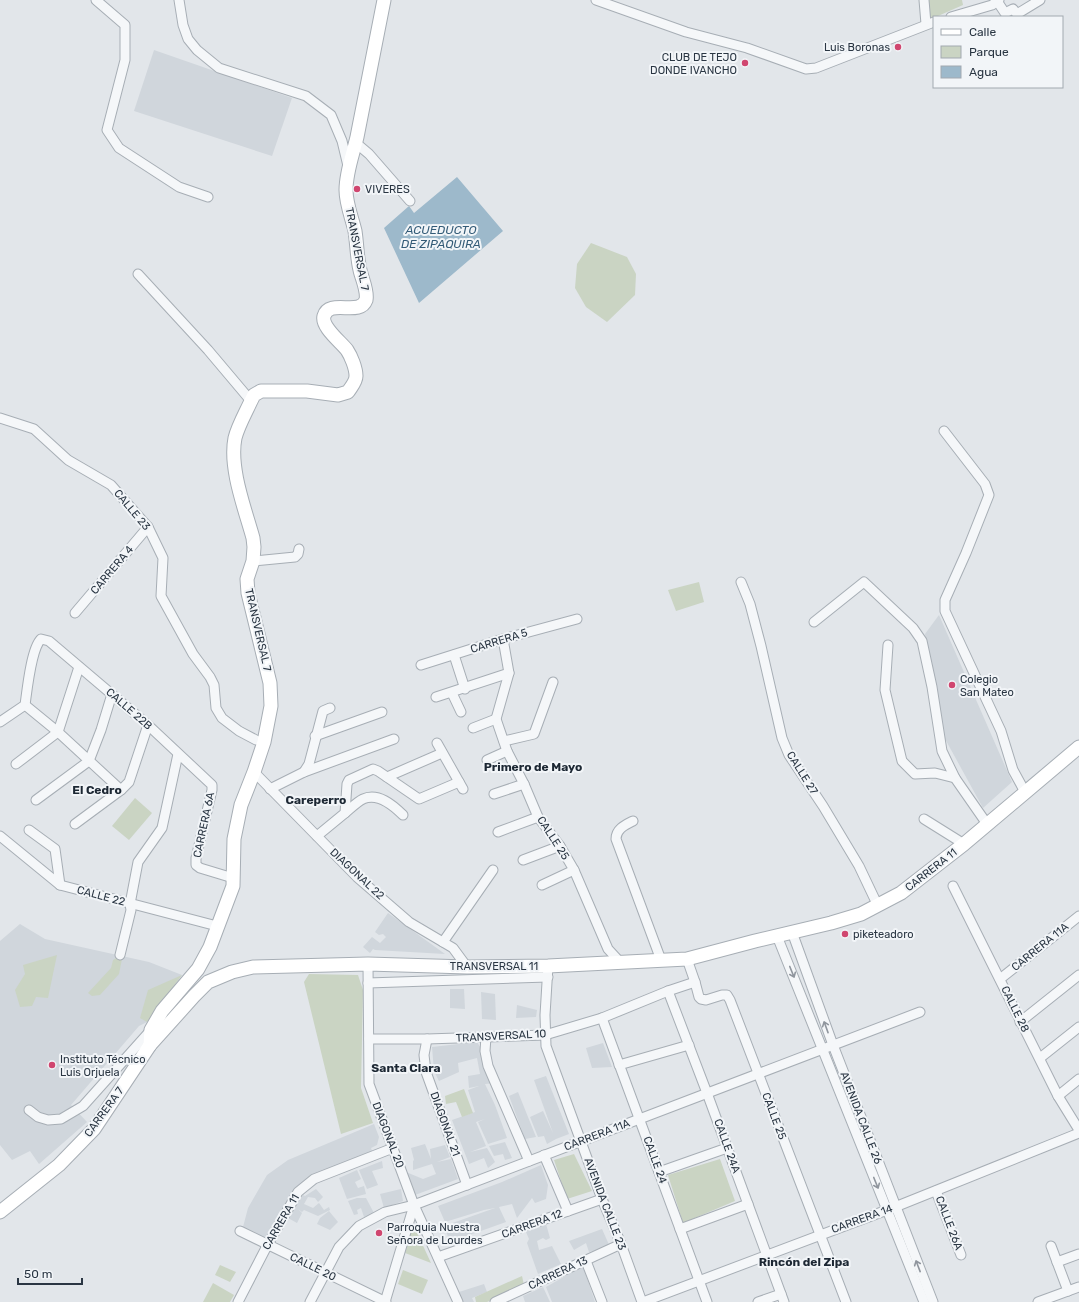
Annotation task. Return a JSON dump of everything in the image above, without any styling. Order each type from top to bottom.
[{"type":"street","points":[[96,0],[125,25],[125,60],[106,130],[119,148],[132,157],[179,187],[208,197]]},
{"type":"street","points":[[179,0],[182,25],[188,39],[197,50],[219,68],[306,96],[331,115],[342,141],[349,169]]},
{"type":"street","name":"TRANSVERSAL 7","points":[[150,1045],[151,1030],[162,1011],[198,969],[210,947],[233,886],[234,839],[241,805],[264,742],[270,706],[270,683],[248,594],[247,580],[253,561],[254,547],[253,538],[234,470],[235,437],[254,395],[261,391],[307,391],[338,395],[348,392],[354,383],[356,376],[354,366],[347,350],[324,323],[324,316],[328,311],[336,307],[355,308],[362,305],[365,301],[366,294],[359,264],[355,231],[347,203],[346,190],[384,0]]},
{"type":"street","points":[[596,0],[686,32],[747,48],[806,69],[816,68],[930,23],[924,0]]},
{"type":"street","points":[[954,16],[992,5],[998,1],[1005,13],[1013,9],[1017,14],[1040,0]]},
{"type":"street","points":[[356,143],[369,154],[410,201]]},
{"type":"street","points":[[138,274],[208,350],[251,401]]},
{"type":"street","name":"CALLE 23","points":[[0,418],[34,429],[68,460],[111,485],[148,527],[163,558],[161,596],[193,654],[214,685],[216,708],[222,718],[240,731],[256,740],[264,742]]},
{"type":"street","points":[[944,431],[985,484],[989,495],[966,553],[945,600],[945,611],[1001,731],[1013,770],[1025,792]]},
{"type":"street","name":"CARRERA 4","points":[[75,613],[148,527]]},
{"type":"street","points":[[253,561],[295,557],[299,550]]},
{"type":"street","name":"CALLE 27","points":[[742,582],[750,604],[761,646],[782,738],[789,756],[823,806],[859,866],[878,906]]},
{"type":"street","points":[[814,622],[864,582],[913,628],[922,641],[932,687],[942,751],[955,778],[987,824]]},
{"type":"street","name":"CARRERA 5","points":[[421,665],[503,639],[577,619]]},
{"type":"street","name":"CALLE 22B","points":[[25,705],[36,646],[41,639],[49,641],[148,725],[212,785]]},
{"type":"street","points":[[474,728],[496,719],[510,673],[503,639]]},
{"type":"street","points":[[888,645],[885,690],[902,761],[915,774],[934,773],[955,778]]},
{"type":"street","points":[[454,655],[464,689]]},
{"type":"street","points":[[16,764],[58,732],[79,667]]},
{"type":"street","points":[[436,697],[510,673]]},
{"type":"street","points":[[504,741],[534,734],[553,682]]},
{"type":"street","points":[[452,693],[461,712]]},
{"type":"street","points":[[36,800],[89,761],[102,730],[112,694]]},
{"type":"street","points":[[0,722],[25,705],[58,732],[121,790]]},
{"type":"street","points":[[304,772],[308,764],[323,711],[330,708]]},
{"type":"street","points":[[315,736],[382,712]]},
{"type":"street","name":"CALLE 25","points":[[496,719],[507,751],[524,784],[538,817],[560,846],[574,870],[608,949],[620,962]]},
{"type":"street","points":[[75,824],[121,790],[128,782],[148,725]]},
{"type":"street","points":[[270,789],[304,772],[394,739]]},
{"type":"street","points":[[345,813],[347,784],[349,780],[374,769],[419,799],[461,786],[436,743]]},
{"type":"street","name":"CARRERA 11","points":[[755,941],[832,923],[861,914],[901,893],[964,844],[1025,792],[1078,750]]},
{"type":"street","points":[[487,760],[507,751]]},
{"type":"street","points":[[387,777],[442,753]]},
{"type":"street","points":[[120,955],[131,910],[130,904],[138,862],[162,828],[178,754]]},
{"type":"street","name":"DIAGONAL 22","points":[[254,772],[358,877],[409,922],[453,948],[467,966]]},
{"type":"street","points":[[494,794],[524,784]]},
{"type":"street","name":"CARRERA 6A","points":[[212,785],[196,858],[196,865],[200,868],[233,878]]},
{"type":"street","points":[[317,836],[362,799],[372,796],[384,799],[396,807],[404,815]]},
{"type":"street","points":[[498,832],[538,817]]},
{"type":"street","points":[[924,819],[964,844]]},
{"type":"street","points":[[633,821],[618,830],[616,839],[661,960]]},
{"type":"street","points":[[29,830],[56,849],[60,885]]},
{"type":"street","name":"CALLE 22","points":[[0,836],[60,885],[217,926]]},
{"type":"street","points":[[523,860],[560,846]]},
{"type":"street","points":[[443,942],[493,870]]},
{"type":"street","points":[[542,885],[574,870]]},
{"type":"street","name":"CALLE 28","points":[[953,886],[1058,1096],[1079,1131]]},
{"type":"street","name":"CARRERA 11A","points":[[1000,979],[1079,916]]},
{"type":"street","name":"AVENIDA CALLE 26","points":[[792,932],[924,1302]]},
{"type":"street","name":"AVENIDA CALLE 26","points":[[777,936],[891,1209],[933,1302]]},
{"type":"street","name":"TRANSVERSAL 11","points":[[232,972],[252,967],[368,964],[467,966],[548,972],[620,962],[687,959],[755,941]]},
{"type":"street","name":"CALLE 25","points":[[687,959],[699,997],[701,999],[706,1000],[727,995],[821,1234],[846,1302]]},
{"type":"street","name":"DIAGONAL 20","points":[[368,964],[369,1084],[414,1205],[458,1302]]},
{"type":"street","name":"CARRERA 7","points":[[0,1212],[59,1165],[94,1129],[150,1045],[194,996],[208,982],[232,972]]},
{"type":"street","points":[[368,983],[548,972]]},
{"type":"street","name":"AVENIDA CALLE 23","points":[[548,972],[545,1035],[546,1046],[602,1199],[643,1302]]},
{"type":"street","points":[[1020,1022],[1079,975]]},
{"type":"street","name":"TRANSVERSAL 10","points":[[369,1039],[427,1039],[545,1035],[602,1018],[668,991],[695,982]]},
{"type":"street","name":"CALLE 24A","points":[[668,991],[782,1298]]},
{"type":"street","name":"CARRERA 11A","points":[[310,1302],[339,1247],[359,1226],[385,1212],[414,1205],[920,1012]]},
{"type":"street","name":"CALLE 24","points":[[602,1018],[707,1302]]},
{"type":"street","points":[[1040,1058],[1079,1027]]},
{"type":"street","points":[[29,1110],[38,1117],[48,1120],[61,1118],[83,1106],[151,1030]]},
{"type":"street","points":[[486,1036],[485,1051],[488,1066],[529,1161]]},
{"type":"street","name":"DIAGONAL 21","points":[[427,1039],[424,1055],[426,1072],[467,1185]]},
{"type":"street","points":[[619,1065],[688,1045]]},
{"type":"street","points":[[1058,1096],[1079,1079]]},
{"type":"street","name":"CARRERA 14","points":[[643,1302],[891,1209],[1079,1131]]},
{"type":"street","name":"CARRERA 11","points":[[238,1302],[268,1244],[298,1192],[314,1180],[393,1148]]},
{"type":"street","points":[[659,1172],[727,1148]]},
{"type":"street","points":[[544,1156],[568,1211]]},
{"type":"street","name":"CALLE 26A","points":[[936,1191],[962,1254]]},
{"type":"street","name":"CARRERA 12","points":[[438,1257],[602,1199]]},
{"type":"street","points":[[680,1229],[748,1204]]},
{"type":"street","points":[[385,1302],[414,1205]]},
{"type":"street","name":"CALLE 20","points":[[240,1231],[385,1302]]},
{"type":"street","name":"CARRERA 13","points":[[495,1302],[621,1244]]},
{"type":"street","points":[[1051,1246],[1068,1291]]},
{"type":"street","points":[[1056,1262],[1079,1254]]},
{"type":"street","points":[[586,1261],[602,1302]]},
{"type":"street","points":[[1038,1302],[1079,1287]]},
{"type":"street","points":[[758,1302],[782,1298]]},
{"type":"shaded area","points":[[154,50],[292,98],[272,156],[134,111]]},
{"type":"shaded area","name":"Colegio San Mateo","points":[[939,615],[1012,782],[983,808],[944,737],[925,634]]},
{"type":"shaded area","points":[[388,913],[445,954],[373,949],[370,953],[363,947],[372,937],[380,943],[386,937],[383,934],[379,935],[375,932]]},
{"type":"shaded area","name":"Instituto Técnico Luis Orjuela","points":[[20,924],[45,939],[149,962],[182,975],[147,1022],[139,1026],[71,1105],[87,1122],[39,1164],[30,1151],[12,1160],[0,1145],[0,941]]},
{"type":"shaded area","points":[[450,989],[464,989],[465,1009],[450,1008]]},
{"type":"shaded area","points":[[481,992],[495,994],[496,1020],[482,1019]]},
{"type":"shaded area","points":[[517,1005],[537,1010],[536,1017],[516,1018]]},
{"type":"shaded area","points":[[477,1042],[485,1055],[496,1083],[485,1084],[495,1105],[507,1138],[488,1144],[478,1122],[485,1119],[476,1122],[486,1146],[470,1152],[487,1148],[495,1162],[488,1168],[484,1158],[469,1164],[452,1120],[475,1112],[468,1090],[479,1086],[469,1088],[468,1076],[480,1074],[477,1058],[458,1063],[459,1072],[439,1081],[434,1071],[432,1047]]},
{"type":"shaded area","points":[[603,1043],[612,1067],[592,1068],[586,1048]]},
{"type":"shaded area","points":[[546,1076],[569,1134],[547,1144],[544,1136],[538,1137],[530,1117],[543,1111],[553,1133],[534,1080]]},
{"type":"shaded area","points":[[518,1092],[536,1137],[525,1139],[509,1096]]},
{"type":"shaded area","points":[[374,1124],[379,1137],[377,1145],[371,1148],[372,1151],[324,1171],[296,1187],[265,1238],[243,1227],[248,1208],[267,1175],[288,1160]]},
{"type":"shaded area","points":[[505,1142],[512,1158],[505,1160],[503,1154],[494,1156],[489,1146]]},
{"type":"shaded area","points":[[425,1144],[431,1159],[430,1149],[445,1145],[450,1157],[437,1162],[451,1159],[458,1179],[415,1195],[406,1172],[423,1179],[436,1174],[432,1164],[413,1170],[414,1160],[411,1148]]},
{"type":"shaded area","points":[[382,1161],[383,1168],[372,1171],[378,1185],[367,1189],[359,1170]]},
{"type":"shaded area","points":[[541,1165],[548,1185],[546,1199],[535,1203],[532,1198],[517,1218],[512,1204],[499,1207],[506,1222],[450,1242],[444,1226],[495,1208],[445,1222],[438,1206],[502,1182]]},
{"type":"shaded area","points":[[357,1170],[361,1179],[355,1182],[358,1188],[364,1186],[366,1194],[347,1199],[339,1178]]},
{"type":"shaded area","points":[[316,1189],[323,1197],[318,1202],[315,1198],[308,1197],[304,1204],[313,1208],[319,1203],[324,1210],[329,1207],[330,1210],[318,1216],[304,1210],[302,1212],[298,1209],[302,1213],[297,1223],[288,1218],[303,1195],[305,1196]]},
{"type":"shaded area","points":[[401,1189],[403,1201],[384,1208],[380,1194]]},
{"type":"shaded area","points":[[357,1198],[366,1198],[374,1213],[364,1217],[361,1208],[357,1210],[358,1214],[354,1215],[348,1201]]},
{"type":"shaded area","points":[[329,1211],[338,1222],[330,1230],[317,1224],[320,1218]]},
{"type":"shaded area","points":[[546,1224],[550,1238],[546,1240],[543,1238],[537,1241],[539,1250],[552,1246],[561,1264],[538,1274],[527,1243],[529,1239],[526,1232]]},
{"type":"shaded area","points":[[602,1229],[610,1247],[589,1252],[586,1243],[574,1250],[569,1241]]},
{"type":"shaded area","points":[[583,1266],[595,1302],[552,1302],[546,1287]]},
{"type":"shaded area","points":[[484,1284],[487,1292],[472,1298],[474,1302],[463,1302],[459,1292]]},
{"type":"shaded area","points":[[543,1287],[550,1302],[525,1302],[523,1296]]},
{"type":"green space","points":[[920,0],[962,0],[963,5],[938,16],[933,16],[933,18],[922,23]]},
{"type":"green space","points":[[591,243],[627,257],[636,274],[635,295],[607,322],[586,307],[575,288],[577,264]]},
{"type":"green space","points":[[699,582],[704,602],[676,611],[668,590]]},
{"type":"green space","points":[[135,798],[152,813],[129,840],[112,826]]},
{"type":"green space","points":[[123,954],[119,974],[100,995],[92,996],[88,993],[111,968],[113,960]]},
{"type":"green space","points":[[57,955],[48,998],[36,997],[32,1006],[20,1007],[15,990],[25,974],[23,965]]},
{"type":"green space","points":[[309,974],[358,975],[363,990],[361,1088],[373,1123],[341,1134],[304,982]]},
{"type":"green space","points":[[182,975],[147,1022],[140,1018],[148,990]]},
{"type":"green space","points":[[464,1089],[473,1113],[462,1117],[456,1102],[446,1104],[445,1096]]},
{"type":"green space","points":[[574,1154],[592,1191],[567,1199],[554,1160]]},
{"type":"green space","points":[[720,1159],[735,1201],[683,1223],[668,1175]]},
{"type":"green space","points":[[413,1224],[431,1263],[405,1253]]},
{"type":"green space","points":[[220,1265],[236,1272],[230,1282],[215,1275]]},
{"type":"green space","points":[[403,1270],[428,1280],[422,1294],[398,1284]]},
{"type":"green space","points":[[522,1276],[524,1285],[487,1302],[476,1302],[475,1297]]},
{"type":"green space","points":[[213,1283],[234,1295],[230,1302],[203,1302]]},
{"type":"water","name":"ACUEDUCTO DE ZIPAQUIRA","points":[[457,177],[503,231],[419,303],[384,228],[409,206],[414,213]]},
{"type":"place","name":"Luis Boronas","points":[[898,47]]},
{"type":"place","name":"CLUB DE TEJO DONDE IVANCHO","points":[[745,63]]},
{"type":"place","name":"VIVERES","points":[[357,189]]},
{"type":"place","name":"Colegio San Mateo","points":[[952,685]]},
{"type":"place","name":"piketeadoro","points":[[845,934]]},
{"type":"place","name":"Instituto Técnico Luis Orjuela","points":[[52,1065]]},
{"type":"place","name":"Parroquia Nuestra Señora de Lourdes","points":[[379,1233]]},
{"type":"district","name":"Primero de Mayo","points":[[533,767]]},
{"type":"district","name":"El Cedro","points":[[97,790]]},
{"type":"district","name":"Careperro","points":[[316,800]]},
{"type":"district","name":"Santa Clara","points":[[406,1068]]},
{"type":"district","name":"Rincón del Zipa","points":[[804,1262]]}]
